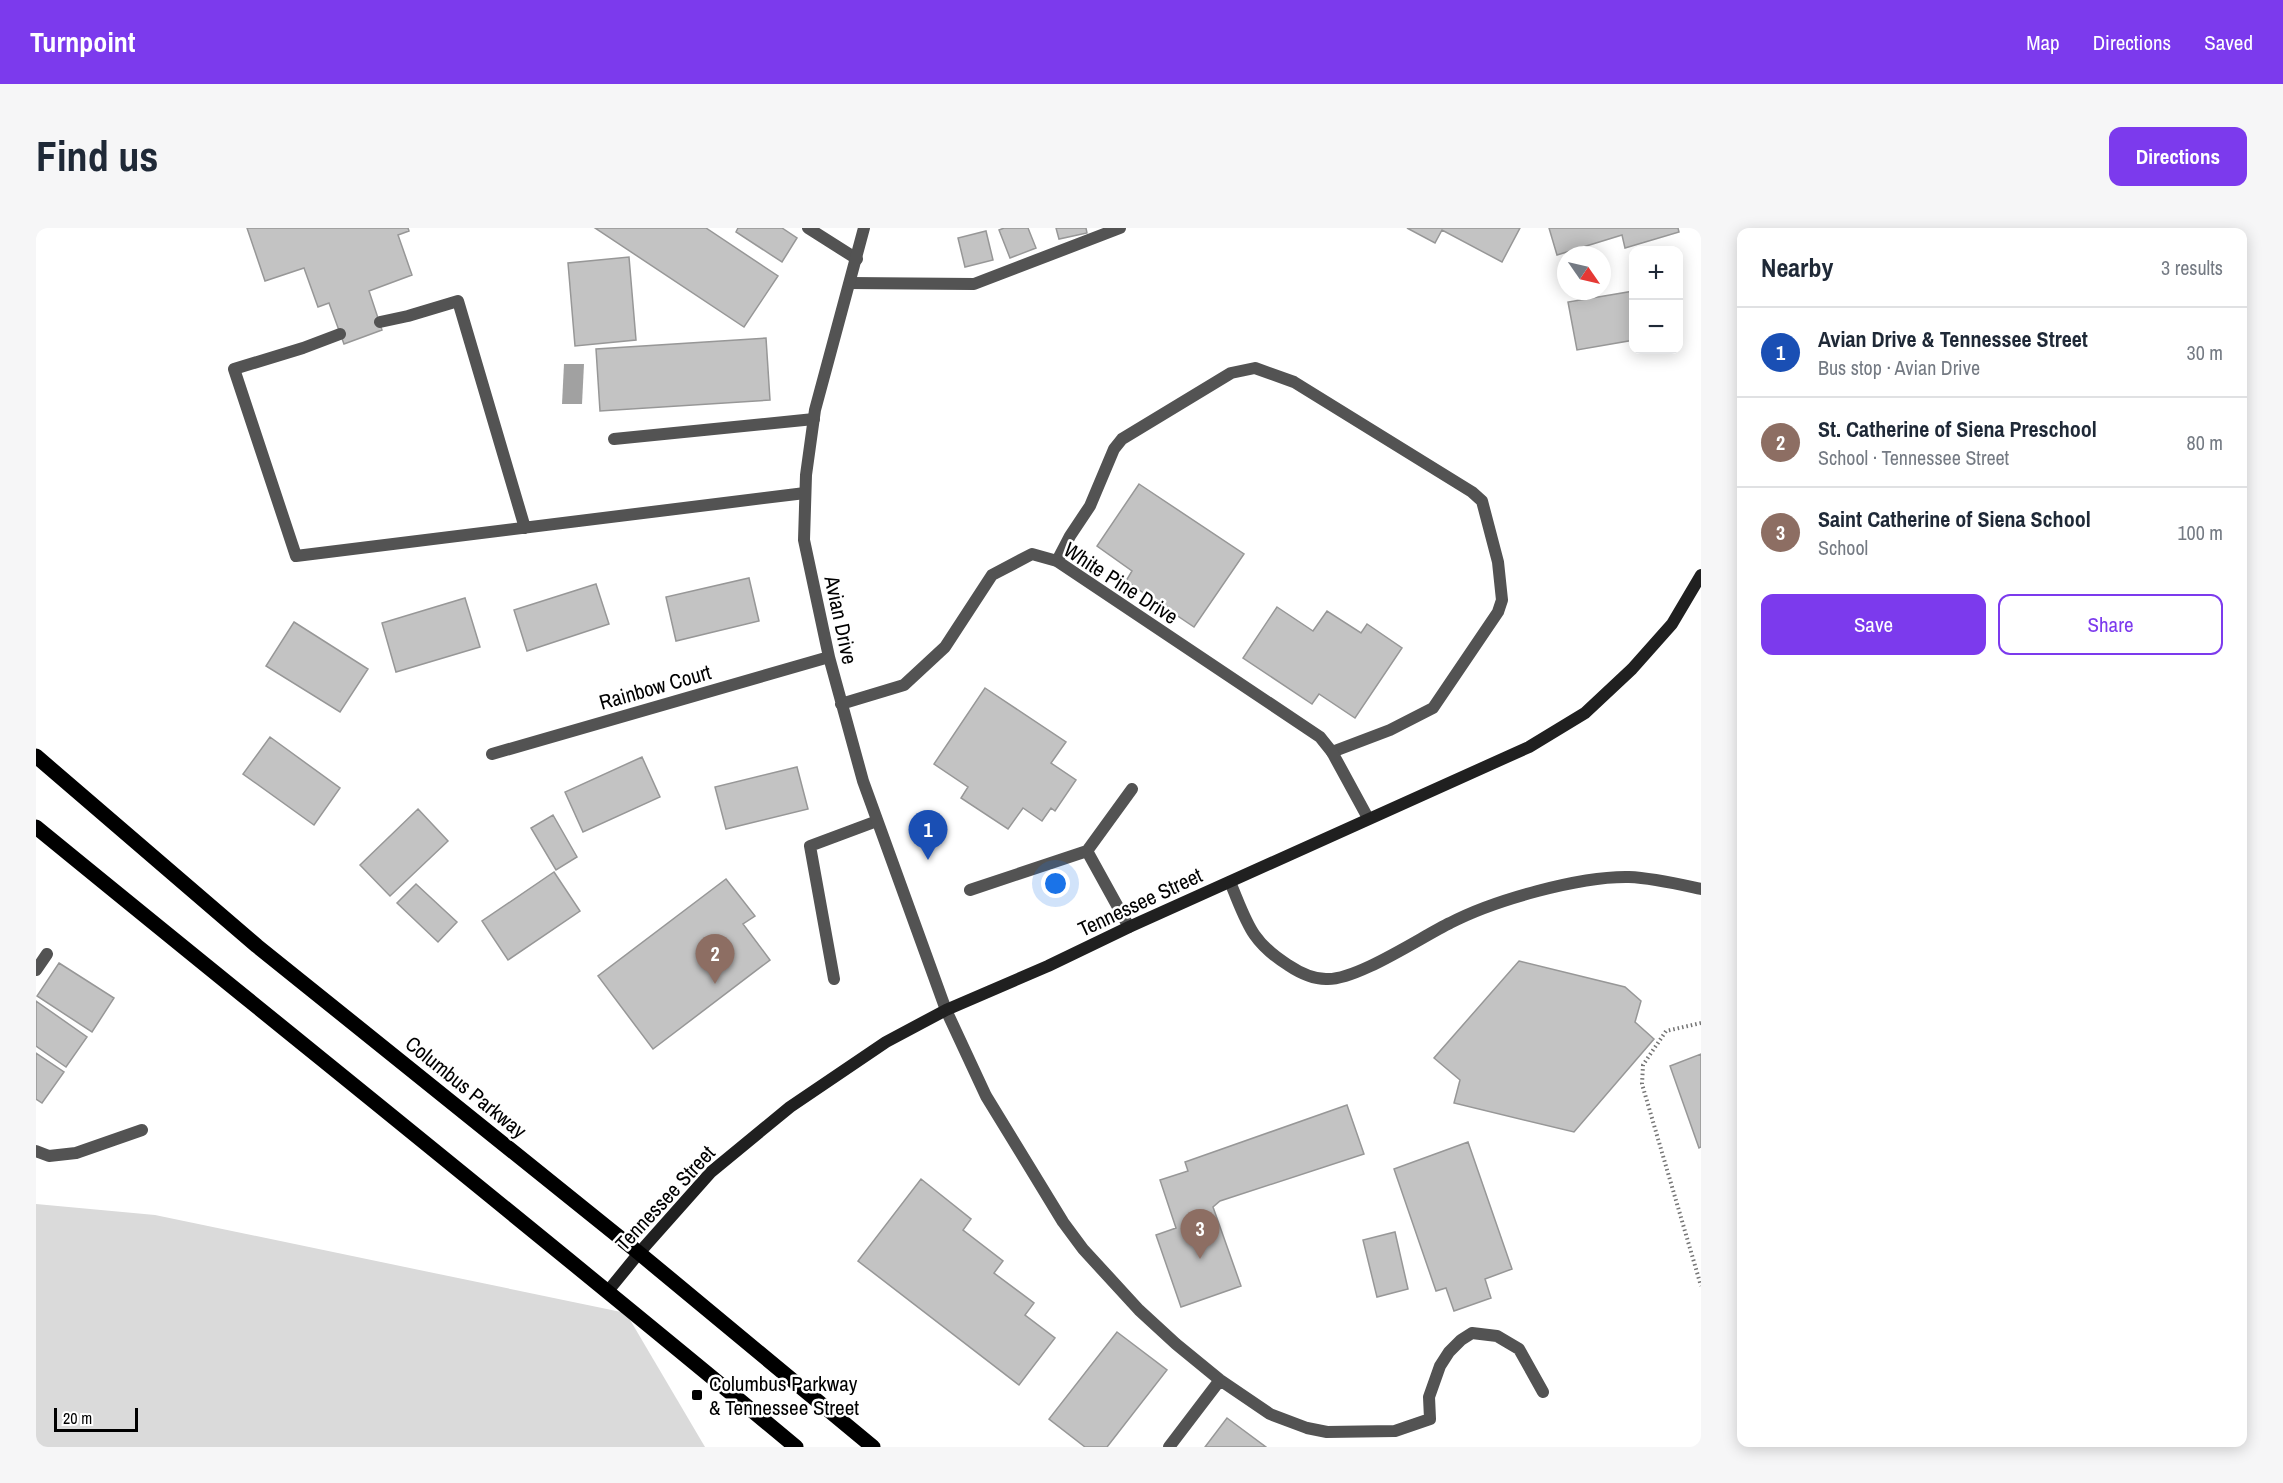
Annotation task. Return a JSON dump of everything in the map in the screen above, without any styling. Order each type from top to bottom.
[{"type":"main road","name":"Tennessee Street","points":[[609,1291],[639,1253],[711,1172],[789,1107],[886,1042],[946,1010],[1048,966],[1368,818],[1529,747],[1585,713],[1632,669],[1672,624],[1701,574]]},
{"type":"main road","name":"Columbus Parkway","points":[[36,756],[257,946],[639,1253],[873,1447]]},
{"type":"main road","points":[[36,827],[300,1044],[609,1291],[796,1447]]},
{"type":"street","points":[[808,228],[857,259]]},
{"type":"street","name":"Avian Drive","points":[[864,228],[814,419],[805,493],[804,540],[829,657],[863,781],[946,1010],[986,1096],[1063,1222],[1083,1249],[1139,1310],[1220,1380],[1270,1414],[1307,1428],[1327,1432],[1395,1431],[1430,1419],[1429,1397],[1440,1366],[1449,1352],[1472,1333],[1483,1333],[1508,1341],[1519,1349],[1543,1392]]},
{"type":"street","points":[[850,283],[974,284],[1119,228]]},
{"type":"street","points":[[380,322],[458,301],[525,528]]},
{"type":"street","points":[[340,334],[234,369],[296,556],[805,493]]},
{"type":"street","points":[[1057,561],[1090,506],[1114,449],[1122,439],[1231,373],[1256,368],[1294,381],[1472,492],[1482,501],[1498,562],[1502,600],[1498,612],[1433,708],[1390,730],[1332,752]]},
{"type":"street","points":[[614,439],[814,419]]},
{"type":"street","name":"White Pine Drive","points":[[841,704],[904,685],[945,647],[992,575],[1032,554],[1057,561],[1320,737],[1332,752],[1368,818]]},
{"type":"street","name":"Rainbow Court","points":[[492,754],[829,657]]},
{"type":"street","points":[[970,890],[1087,851],[1132,789]]},
{"type":"street","points":[[834,979],[810,846],[877,821]]},
{"type":"street","points":[[1087,851],[1129,927]]},
{"type":"street","points":[[1230,882],[1251,931],[1270,954],[1307,975],[1327,980],[1350,975],[1452,921],[1543,890],[1581,882],[1629,877],[1670,882],[1701,889]]},
{"type":"street","points":[[36,970],[47,954]]},
{"type":"street","points":[[36,1151],[49,1156],[76,1152],[142,1130]]},
{"type":"street","points":[[1169,1447],[1220,1380]]},
{"type":"path","points":[[1701,1023],[1666,1031],[1660,1037],[1643,1065],[1642,1084],[1701,1286]]},
{"type":"shaded area","points":[[564,364],[584,364],[582,404],[562,404]]},
{"type":"shaded area","points":[[36,1204],[155,1215],[626,1313],[705,1447],[36,1447]]},
{"type":"building","points":[[247,228],[408,228],[409,231],[398,235],[412,275],[369,291],[382,330],[344,344],[329,303],[318,307],[304,268],[265,281]]},
{"type":"building","points":[[595,228],[706,228],[778,276],[744,327]]},
{"type":"building","points":[[738,228],[782,228],[797,238],[782,262],[736,232]]},
{"type":"building","points":[[1028,228],[1036,248],[1010,258],[999,230]]},
{"type":"building","points":[[1056,228],[1086,228],[1087,233],[1059,239]]},
{"type":"building","points":[[1407,228],[1520,228],[1502,262],[1442,230],[1435,243]]},
{"type":"building","points":[[1549,228],[1678,228],[1679,232],[1625,248],[1622,235],[1586,246],[1557,246],[1557,255]]},
{"type":"building","points":[[986,231],[993,260],[965,267],[958,238]]},
{"type":"building","points":[[629,257],[636,340],[575,346],[568,263]]},
{"type":"building","points":[[1629,292],[1629,341],[1577,350],[1568,302],[1611,300],[1611,295]]},
{"type":"building","points":[[766,338],[770,400],[600,411],[596,349]]},
{"type":"building","points":[[1139,484],[1244,554],[1194,627],[1126,581],[1132,571],[1097,546]]},
{"type":"building","points":[[749,578],[759,621],[676,641],[666,597]]},
{"type":"building","points":[[596,584],[609,624],[527,651],[514,610]]},
{"type":"building","points":[[465,598],[480,647],[396,672],[382,623]]},
{"type":"building","points":[[1277,607],[1313,631],[1327,611],[1361,633],[1367,624],[1402,648],[1355,718],[1319,694],[1312,704],[1243,658]]},
{"type":"building","points":[[294,622],[368,669],[340,712],[266,666]]},
{"type":"building","points":[[985,688],[1066,742],[1051,763],[1076,780],[1055,811],[1051,808],[1042,821],[1023,808],[1008,829],[961,798],[968,787],[934,764]]},
{"type":"building","points":[[270,737],[340,788],[314,825],[243,774]]},
{"type":"building","points":[[642,757],[660,797],[583,832],[565,792]]},
{"type":"building","points":[[797,767],[808,809],[726,829],[715,787]]},
{"type":"building","points":[[418,809],[448,841],[390,896],[360,865]]},
{"type":"building","points":[[553,815],[577,857],[556,870],[531,828]]},
{"type":"building","points":[[554,872],[580,911],[508,960],[482,921]]},
{"type":"building","points":[[726,879],[755,916],[743,924],[770,960],[653,1049],[598,976]]},
{"type":"building","points":[[416,884],[457,922],[438,942],[397,903]]},
{"type":"building","points":[[1519,961],[1625,987],[1641,1001],[1635,1022],[1654,1039],[1574,1132],[1454,1103],[1460,1080],[1434,1058]]},
{"type":"building","points":[[59,963],[114,998],[92,1032],[37,996]]},
{"type":"building","points":[[36,1001],[87,1037],[66,1067],[36,1046]]},
{"type":"building","points":[[36,1053],[64,1072],[42,1103],[36,1099]]},
{"type":"building","points":[[1701,1054],[1701,1147],[1699,1148],[1670,1066]]},
{"type":"building","points":[[1347,1105],[1364,1154],[1220,1201],[1213,1207],[1241,1286],[1181,1307],[1156,1235],[1176,1228],[1160,1180],[1188,1171],[1185,1162]]},
{"type":"building","points":[[1468,1142],[1512,1269],[1485,1279],[1491,1298],[1454,1311],[1446,1288],[1436,1291],[1394,1169]]},
{"type":"building","points":[[921,1179],[971,1219],[963,1230],[1003,1261],[994,1273],[1034,1303],[1025,1315],[1055,1338],[1019,1385],[858,1261]]},
{"type":"building","points":[[1395,1232],[1408,1289],[1377,1297],[1363,1240]]},
{"type":"building","points":[[1117,1332],[1167,1370],[1107,1447],[1085,1447],[1049,1419]]},
{"type":"building","points":[[1227,1418],[1266,1447],[1205,1447]]},
{"type":"place","name":"Avian Drive & Tennessee Street","points":[[928,860]]},
{"type":"place","name":"St. Catherine of Siena Preschool","points":[[715,984]]},
{"type":"place","name":"Saint Catherine of Siena School","points":[[1200,1259]]},
{"type":"place","name":"Columbus Parkway & Tennessee Street","points":[[697,1395]]}]
